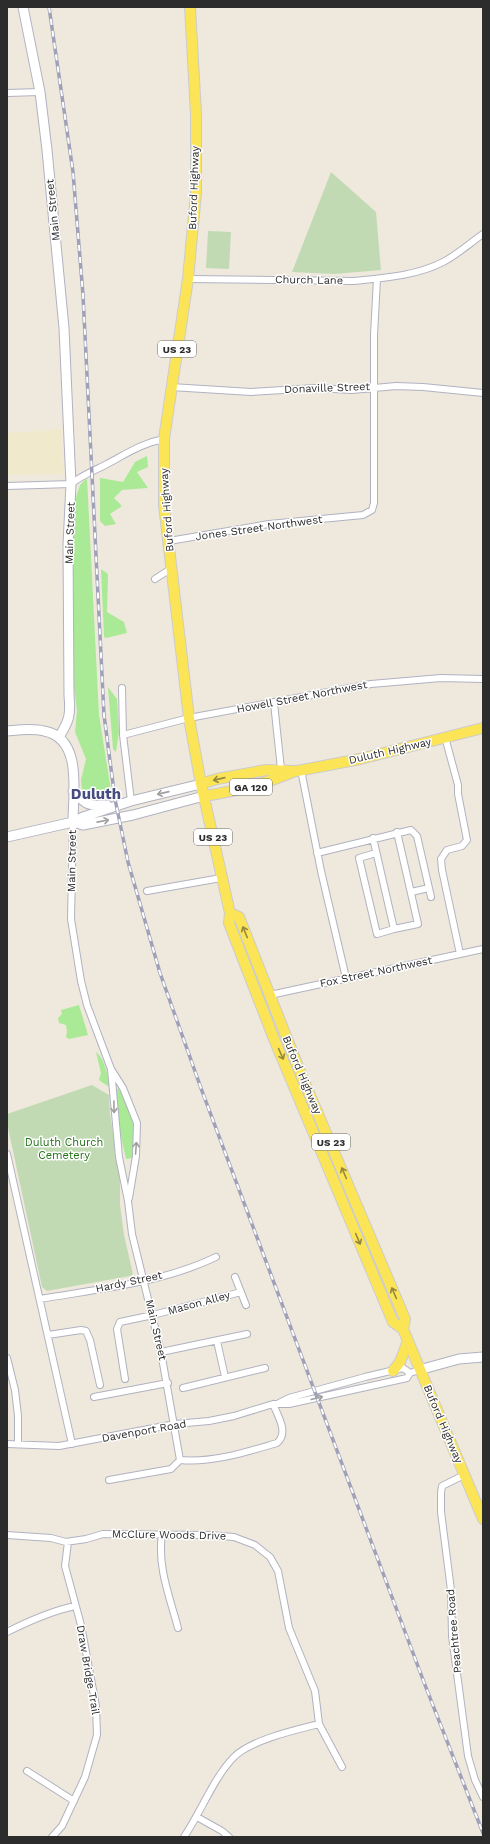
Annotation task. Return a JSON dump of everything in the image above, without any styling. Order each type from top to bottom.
[{"type":"main road","name":"Buford Highway","points":[[190,7],[196,114],[196,194],[188,279],[164,439],[164,505],[189,718],[201,784],[230,913],[229,923],[256,995],[393,1322],[403,1329],[408,1340],[415,1371],[483,1519]]},
{"type":"main road","name":"Duluth Highway","points":[[204,796],[253,786],[274,780],[299,770],[366,758],[483,728]]},
{"type":"main road","name":"Duluth Highway","points":[[201,784],[216,779],[252,772],[281,769],[299,770]]},
{"type":"main road","name":"Buford Highway","points":[[230,913],[239,917],[288,1041],[405,1319],[403,1329]]},
{"type":"main road","points":[[238,945],[247,953],[258,984],[270,995]]},
{"type":"main road","points":[[256,995],[260,994],[263,998],[278,1031],[288,1041]]},
{"type":"main road","points":[[305,1112],[313,1118],[324,1144],[332,1146]]},
{"type":"main road","points":[[345,1207],[351,1208],[365,1224]]},
{"type":"main road","points":[[393,1371],[400,1362],[408,1340]]},
{"type":"street","name":"Main Street","points":[[22,7],[40,92],[64,328],[71,484],[68,545],[69,696],[71,710],[68,721],[58,737],[68,747],[71,754],[73,791],[72,927],[87,1005],[111,1069],[123,1088],[136,1123],[135,1162],[128,1201]]},
{"type":"street","points":[[7,93],[40,92]]},
{"type":"street","name":"Church Lane","points":[[188,279],[353,281],[378,279],[428,268],[445,261],[483,234]]},
{"type":"street","points":[[375,387],[374,335],[378,279]]},
{"type":"street","name":"Donaville Street","points":[[171,387],[251,392],[316,388],[352,390],[375,387],[422,387],[483,394]]},
{"type":"street","name":"Jones Street Northwest","points":[[169,541],[269,524],[363,515],[372,510],[374,503],[375,387]]},
{"type":"street","points":[[7,486],[71,484],[81,476],[139,446],[164,439]]},
{"type":"street","points":[[156,579],[172,568]]},
{"type":"street","name":"Howell Street Northwest","points":[[123,735],[189,718],[395,680],[483,678]]},
{"type":"street","points":[[122,688],[123,735],[130,801]]},
{"type":"street","points":[[274,703],[281,769]]},
{"type":"street","points":[[7,731],[40,730],[50,732],[58,737]]},
{"type":"street","points":[[445,737],[458,785],[458,794],[467,840],[462,846],[447,850],[441,859],[460,954]]},
{"type":"street","points":[[299,770],[346,978]]},
{"type":"street","points":[[7,837],[73,822],[82,817],[130,801],[201,784]]},
{"type":"street","points":[[73,791],[81,800],[90,806],[116,806]]},
{"type":"street","points":[[73,822],[83,825],[154,810],[204,796]]},
{"type":"street","points":[[317,853],[396,832],[411,830],[415,832],[431,897]]},
{"type":"street","points":[[376,853],[359,858],[377,934],[418,924],[396,832]]},
{"type":"street","points":[[373,838],[394,929]]},
{"type":"street","points":[[148,891],[221,878]]},
{"type":"street","points":[[411,892],[429,888]]},
{"type":"street","name":"Fox Street Northwest","points":[[270,995],[483,949]]},
{"type":"street","name":"Main Street","points":[[111,1069],[115,1120],[132,1234],[162,1352],[180,1460]]},
{"type":"street","points":[[7,1154],[72,1444]]},
{"type":"street","points":[[121,1165],[135,1162]]},
{"type":"street","points":[[7,1187],[14,1185]]},
{"type":"street","name":"Hardy Street","points":[[40,1299],[144,1280],[194,1267],[216,1257]]},
{"type":"street","points":[[235,1277],[246,1305]]},
{"type":"street","name":"Mason Alley","points":[[126,1379],[117,1329],[120,1322],[241,1292]]},
{"type":"street","points":[[48,1335],[81,1330],[86,1331],[90,1340],[100,1385]]},
{"type":"street","points":[[162,1352],[247,1334]]},
{"type":"street","points":[[217,1341],[225,1378]]},
{"type":"street","points":[[415,1371],[459,1359],[483,1357]]},
{"type":"street","points":[[7,1360],[15,1390],[18,1416],[18,1444]]},
{"type":"street","points":[[183,1388],[265,1368]]},
{"type":"street","name":"Davenport Road","points":[[7,1444],[59,1446],[175,1424],[209,1421],[234,1416],[276,1404],[289,1398],[403,1368],[415,1371]]},
{"type":"street","name":"Davenport Road","points":[[276,1404],[289,1404],[334,1393],[395,1381],[407,1378],[415,1371]]},
{"type":"street","points":[[94,1397],[168,1383]]},
{"type":"street","points":[[109,1480],[171,1469],[180,1460],[190,1461],[235,1455],[277,1443],[281,1440],[283,1430],[276,1404]]},
{"type":"street","name":"Peachtree Road","points":[[464,1475],[442,1486],[441,1512],[451,1590],[452,1636],[468,1756],[475,1780],[483,1797]]},
{"type":"street","name":"McClure Woods Drive","points":[[7,1535],[51,1538],[68,1542],[103,1534],[234,1537],[255,1545],[270,1557],[278,1571],[288,1628],[315,1691],[319,1724],[342,1767]]},
{"type":"street","points":[[162,1535],[160,1545],[162,1568],[178,1628]]},
{"type":"street","name":"Draw Bridge Trail","points":[[52,1837],[62,1826],[74,1801],[85,1776],[97,1735],[96,1706],[81,1625],[65,1566],[68,1542]]},
{"type":"street","points":[[7,1632],[26,1623],[75,1606]]},
{"type":"street","points":[[184,1837],[222,1772],[235,1756],[250,1745],[319,1724]]},
{"type":"street","points":[[27,1771],[74,1801]]},
{"type":"street","points":[[197,1817],[222,1831],[229,1837]]},
{"type":"shaded area","points":[[61,429],[63,474],[7,475],[7,433]]},
{"type":"green space","points":[[331,172],[376,212],[381,270],[334,274],[292,272]]},
{"type":"green space","points":[[208,231],[231,232],[229,269],[206,268]]},
{"type":"green space","points":[[147,456],[148,467],[137,472],[148,488],[122,490],[114,498],[122,506],[110,514],[116,524],[105,526],[100,521],[100,478],[123,482],[135,462]]},
{"type":"green space","points":[[87,478],[99,715],[112,797],[94,801],[87,797],[82,791],[81,780],[86,759],[75,732],[77,711],[74,687],[74,522],[76,497],[80,485]]},
{"type":"green space","points":[[101,569],[108,574],[107,612],[124,622],[127,633],[106,638],[104,637]]},
{"type":"green space","points":[[108,687],[117,699],[119,732],[116,752],[113,749]]},
{"type":"green space","points":[[79,1005],[88,1035],[69,1039],[66,1037],[66,1025],[59,1023],[58,1018],[62,1014],[61,1010]]},
{"type":"green space","points":[[96,1052],[106,1068],[109,1087],[99,1080],[101,1073]]},
{"type":"green space","name":"Duluth Church Cemetery","points":[[92,1085],[109,1095],[110,1114],[120,1176],[120,1205],[124,1235],[133,1274],[130,1276],[47,1291],[42,1287],[7,1123],[7,1114]]},
{"type":"green space","points":[[119,1088],[130,1113],[134,1128],[134,1155],[132,1158],[126,1159],[117,1118],[116,1090]]},
{"type":"railway","points":[[49,7],[73,172],[83,295],[104,715],[115,799],[128,862],[160,973],[202,1091],[425,1685],[483,1833]]},
{"type":"district","name":"Duluth","points":[[96,794]]}]
